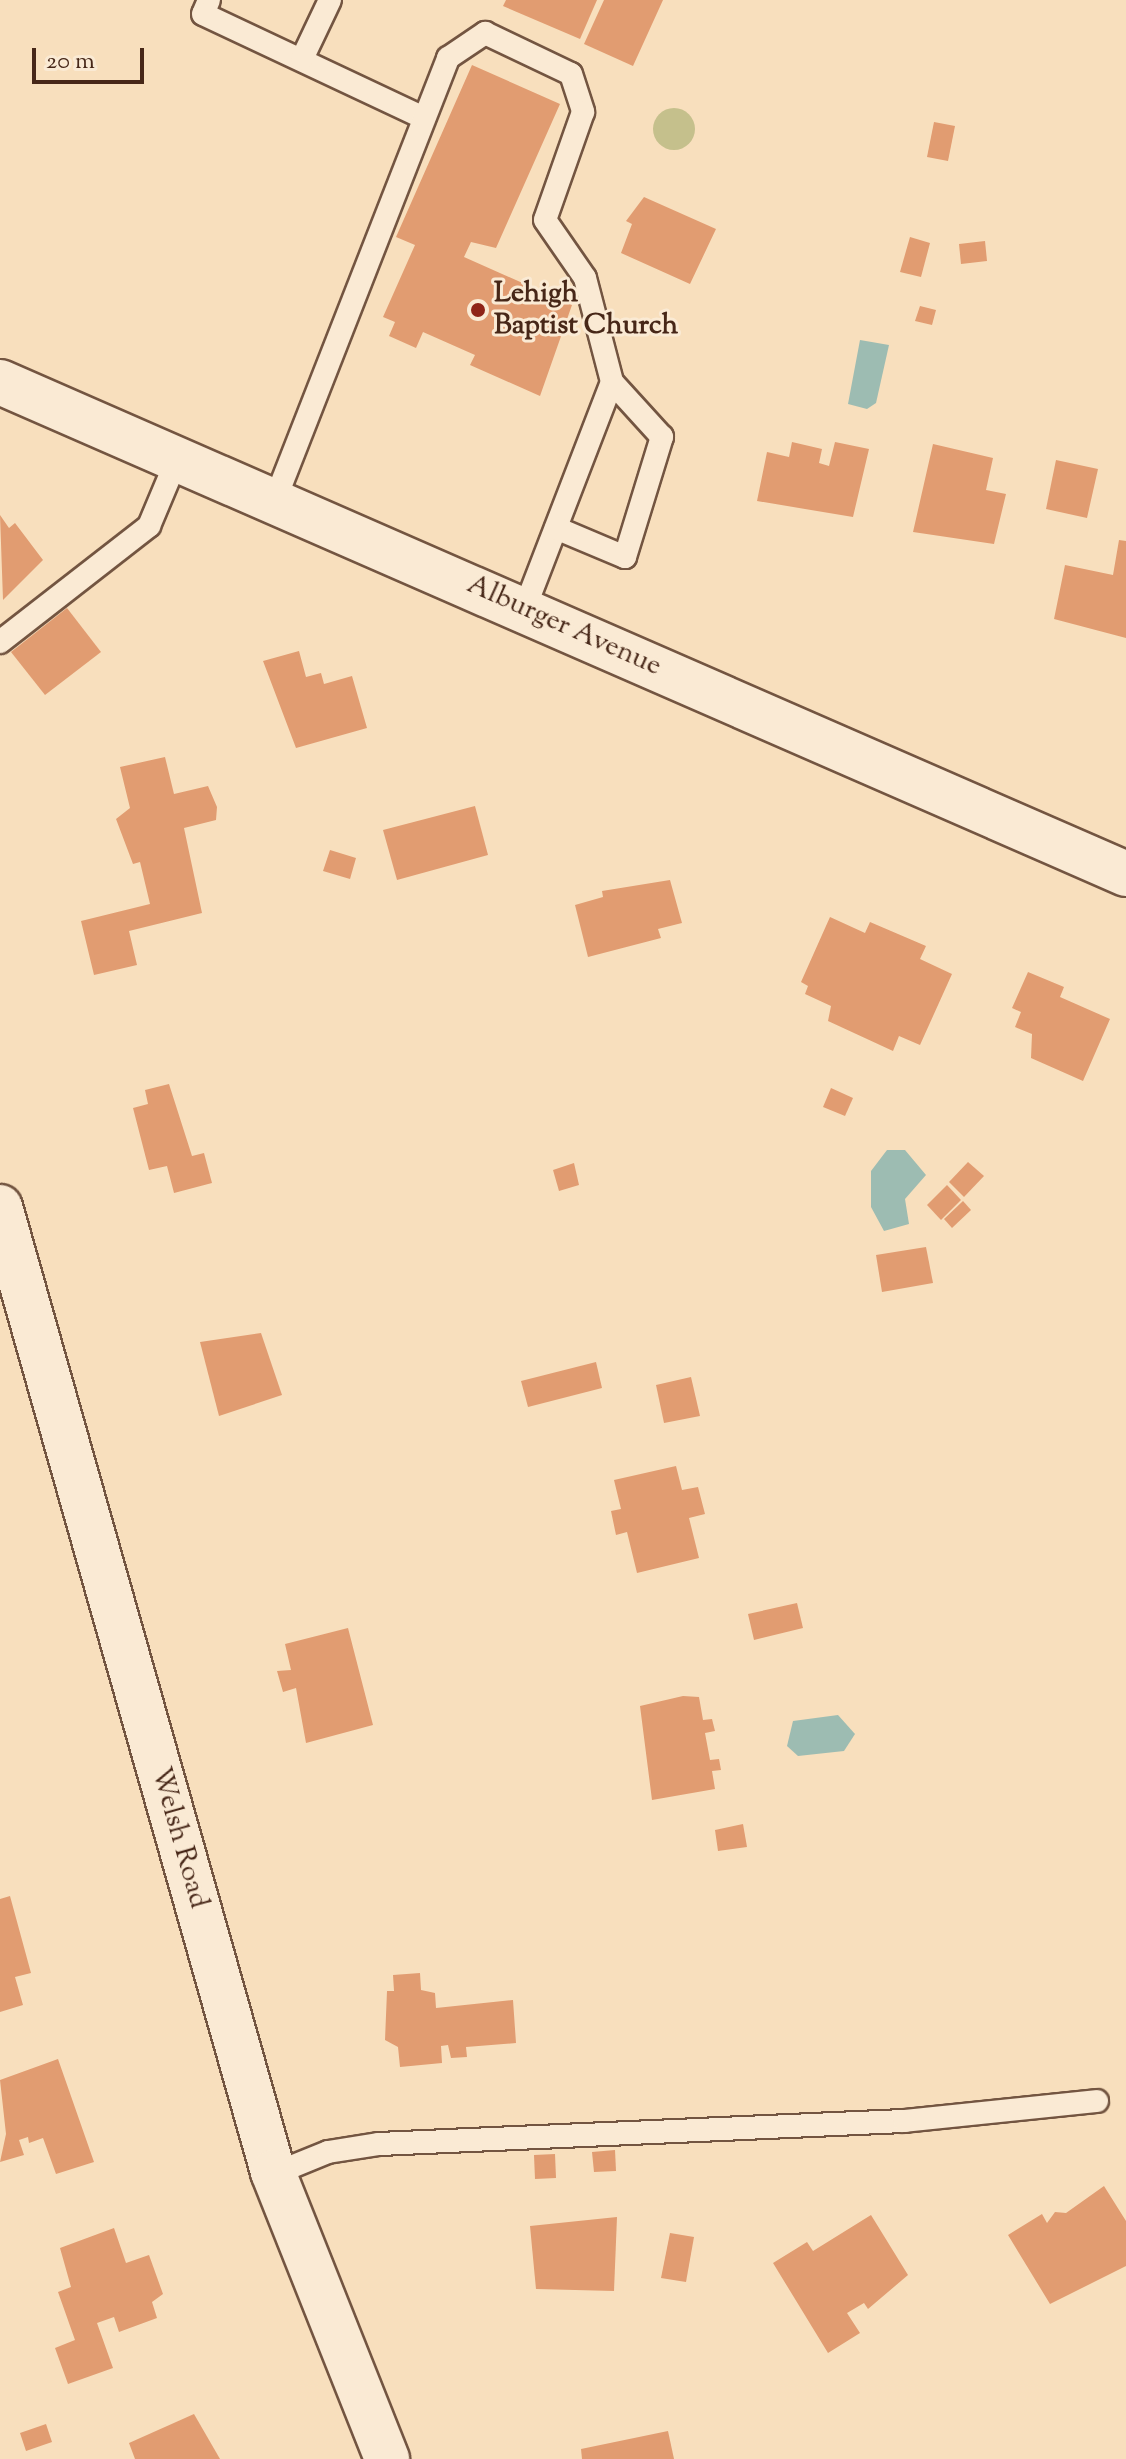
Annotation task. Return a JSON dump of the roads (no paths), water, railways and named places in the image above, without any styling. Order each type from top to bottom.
[{"type":"main road","name":"Alburger Avenue","points":[[0,382],[525,608],[1126,874]]},
{"type":"main road","name":"Welsh Road","points":[[0,1207],[274,2174],[387,2459]]},
{"type":"lane","points":[[209,0],[203,14],[424,118]]},
{"type":"lane","points":[[302,59],[330,0]]},
{"type":"lane","points":[[275,500],[448,58],[485,33],[571,74],[583,112],[545,220],[585,278],[612,382],[662,437],[625,557],[556,528]]},
{"type":"lane","points":[[525,608],[612,382]]},
{"type":"lane","points":[[0,642],[149,526],[178,457]]},
{"type":"lane","points":[[274,2174],[328,2152],[379,2144],[904,2121],[1097,2101]]},
{"type":"water","points":[[860,340],[889,345],[876,403],[867,409],[848,404]]},
{"type":"water","points":[[887,1150],[905,1150],[926,1175],[905,1199],[909,1224],[884,1231],[871,1207],[871,1171]]},
{"type":"water","points":[[838,1715],[855,1734],[844,1751],[798,1756],[787,1746],[793,1721]]},
{"type":"place","name":"Lehigh Baptist Church","points":[[478,310]]}]
